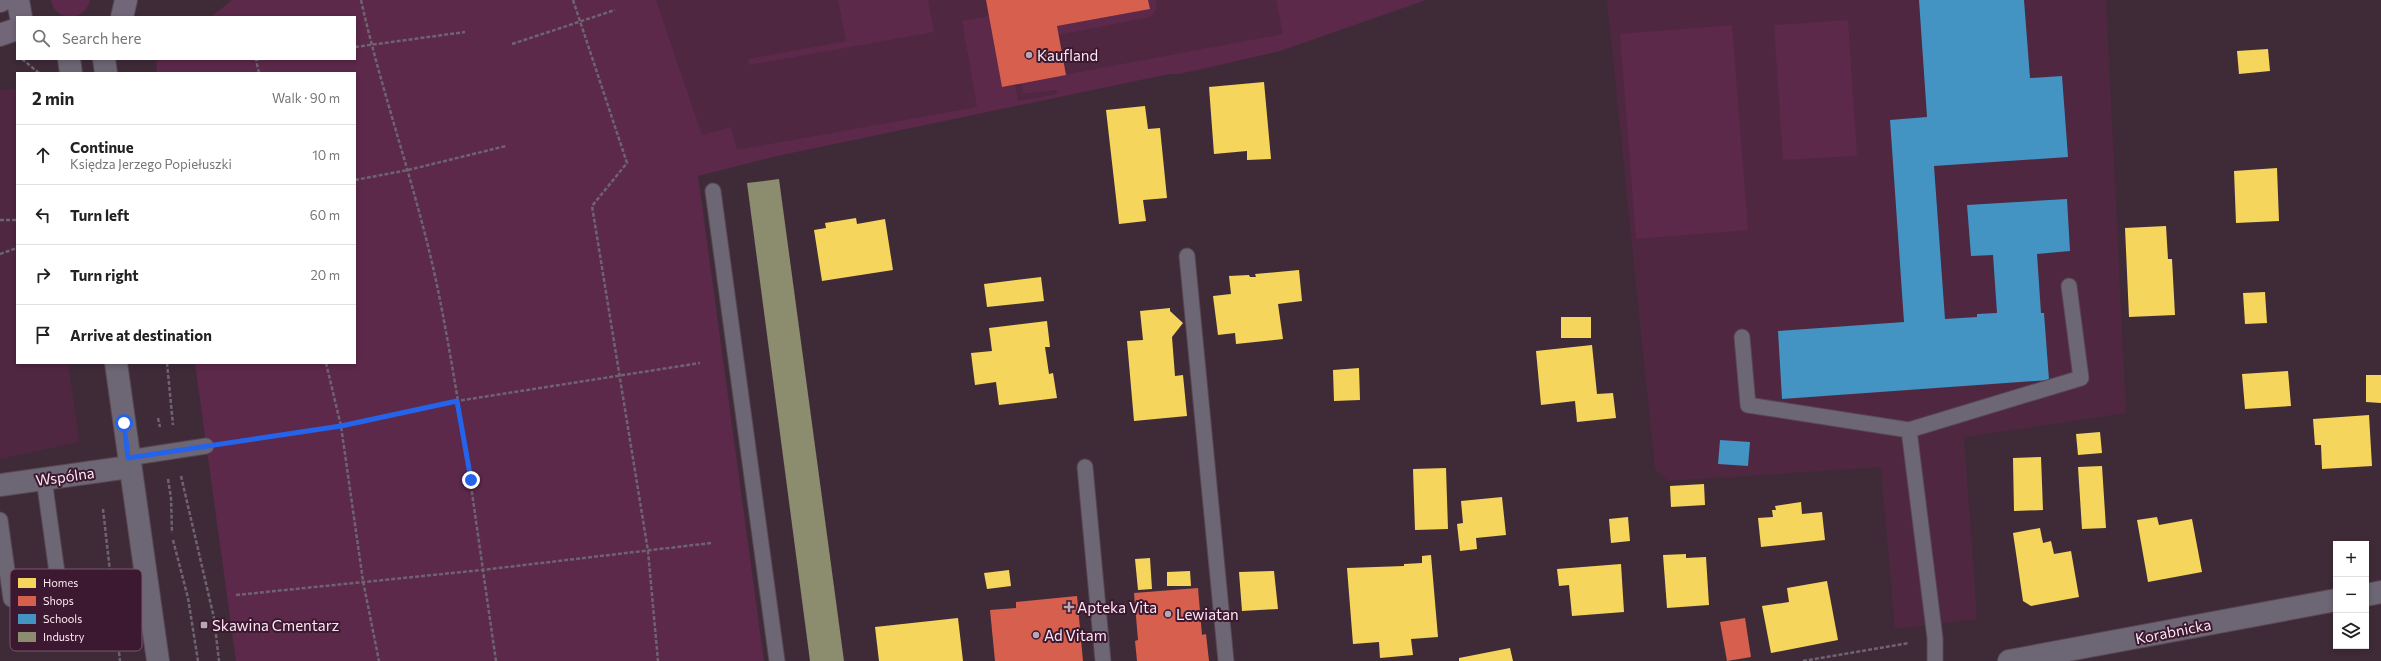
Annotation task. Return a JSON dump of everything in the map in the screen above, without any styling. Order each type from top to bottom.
[{"type":"main road","points":[[18,0],[22,16]]},
{"type":"main road","points":[[122,16],[126,0]]},
{"type":"main road","points":[[0,35],[16,29]]},
{"type":"street","points":[[69,60],[72,72]]},
{"type":"street","points":[[104,60],[106,72]]},
{"type":"street","points":[[116,364],[158,661]]},
{"type":"street","name":"Wspólna","points":[[0,485],[44,480],[129,463]]},
{"type":"street","points":[[2369,594],[2381,592]]},
{"type":"street","name":"Korabnicka","points":[[2009,661],[2333,601]]},
{"type":"lane","points":[[713,191],[777,661]]},
{"type":"lane","points":[[1187,256],[1226,661]]},
{"type":"lane","points":[[1742,338],[1748,405],[1909,430],[2081,378],[2069,286]]},
{"type":"lane","points":[[1909,430],[1935,638],[1935,661]]},
{"type":"lane","points":[[129,463],[176,451],[206,446]]},
{"type":"lane","points":[[1085,467],[1103,661]]},
{"type":"lane","points":[[44,480],[56,569]]},
{"type":"lane","points":[[0,520],[10,592]]},
{"type":"path","points":[[361,0],[371,45],[408,170],[439,294],[471,480],[482,570],[496,661]]},
{"type":"path","points":[[574,0],[627,163],[592,206],[648,551],[658,661]]},
{"type":"path","points":[[512,44],[581,23],[615,10]]},
{"type":"path","points":[[356,47],[465,32]]},
{"type":"path","points":[[23,60],[38,72]]},
{"type":"path","points":[[256,60],[259,72]]},
{"type":"path","points":[[356,180],[408,170],[506,146]]},
{"type":"path","points":[[0,220],[16,220]]},
{"type":"path","points":[[0,254],[16,248]]},
{"type":"path","points":[[206,446],[341,426],[457,401],[700,363]]},
{"type":"path","points":[[167,364],[176,451],[187,508],[214,618],[218,661]]},
{"type":"path","points":[[326,364],[341,426],[363,581],[379,661]]},
{"type":"path","points":[[168,478],[171,498],[172,537],[188,598],[198,661]]},
{"type":"path","points":[[103,509],[110,569]]},
{"type":"path","points":[[236,595],[482,570],[710,543]]},
{"type":"path","points":[[1803,661],[1935,638]]},
{"type":"path","points":[[119,651],[120,661]]},
{"type":"shaded area","points":[[51,0],[90,0],[87,7],[77,16],[64,16],[58,13]]},
{"type":"shaded area","points":[[232,0],[656,0],[702,135],[731,127],[737,150],[977,107],[962,21],[989,16],[1002,87],[1015,85],[1018,101],[1058,94],[1056,90],[1023,94],[1021,83],[1283,34],[1276,0],[1426,0],[1280,51],[1179,74],[1169,74],[777,156],[698,176],[764,661],[236,661],[195,364],[356,364],[356,72],[157,72],[156,62],[159,60],[356,60],[356,16],[212,16]]},
{"type":"shaded area","name":"Kaufland","points":[[639,0],[1286,0],[1293,45],[1280,51],[1196,71],[1169,74],[777,156],[698,176]]},
{"type":"shaded area","points":[[838,0],[928,0],[934,32],[749,65],[748,59],[846,41]]},
{"type":"shaded area","points":[[1148,0],[1156,0],[1156,10],[1150,17],[1058,35],[1057,26],[1149,9]]},
{"type":"shaded area","points":[[1607,0],[2106,0],[2126,413],[1964,437],[1977,619],[1895,629],[1881,467],[1668,481],[1655,469]]},
{"type":"shaded area","points":[[1848,20],[1857,156],[1783,160],[1774,25]]},
{"type":"shaded area","points":[[1732,25],[1748,230],[1636,239],[1620,34]]},
{"type":"shaded area","points":[[16,88],[16,364],[68,364],[79,442],[0,459],[0,90]]},
{"type":"building: Homes","points":[[2268,49],[2270,71],[2239,74],[2237,51]]},
{"type":"building: Homes","points":[[1264,82],[1271,159],[1247,160],[1247,151],[1214,154],[1209,87]]},
{"type":"building: Homes","points":[[1145,106],[1148,129],[1160,128],[1167,198],[1143,200],[1146,221],[1119,224],[1106,110]]},
{"type":"building: Homes","points":[[2277,168],[2279,221],[2236,223],[2234,171]]},
{"type":"building: Homes","points":[[856,218],[857,224],[885,219],[893,270],[822,281],[814,230],[826,228],[825,223]]},
{"type":"building: Homes","points":[[2166,226],[2168,259],[2172,259],[2175,315],[2129,317],[2125,228]]},
{"type":"building: Homes","points":[[1299,270],[1302,301],[1278,304],[1283,339],[1236,344],[1235,333],[1218,335],[1213,296],[1231,294],[1229,276],[1249,275],[1250,277],[1256,277],[1255,274]]},
{"type":"building: Homes","points":[[1041,277],[1044,301],[987,307],[984,284]]},
{"type":"building: Homes","points":[[2265,292],[2267,323],[2245,324],[2243,293]]},
{"type":"building: Homes","points":[[1170,308],[1170,311],[1183,323],[1172,337],[1175,376],[1183,375],[1187,416],[1134,421],[1127,341],[1143,340],[1140,311]]},
{"type":"building: Homes","points":[[1561,317],[1591,317],[1591,338],[1561,338]]},
{"type":"building: Homes","points":[[1047,321],[1050,347],[1045,347],[1049,374],[1053,373],[1057,398],[999,405],[996,382],[975,385],[971,353],[992,351],[989,328]]},
{"type":"building: Homes","points":[[1592,345],[1597,394],[1613,393],[1616,418],[1577,422],[1575,401],[1541,405],[1536,351]]},
{"type":"building: Homes","points":[[1359,368],[1360,400],[1334,401],[1333,370]]},
{"type":"building: Homes","points":[[2288,371],[2291,406],[2245,409],[2242,374]]},
{"type":"building: Homes","points":[[2366,375],[2381,375],[2381,403],[2366,402]]},
{"type":"building: Homes","points":[[2369,415],[2372,466],[2322,469],[2321,445],[2315,445],[2313,419]]},
{"type":"building: Homes","points":[[2100,432],[2102,453],[2078,455],[2076,434]]},
{"type":"building: Homes","points":[[2041,457],[2043,510],[2014,511],[2013,458]]},
{"type":"building: Homes","points":[[2102,466],[2106,528],[2082,529],[2078,467]]},
{"type":"building: Homes","points":[[1446,468],[1448,529],[1415,530],[1413,469]]},
{"type":"building: Homes","points":[[1704,484],[1705,505],[1671,507],[1670,486]]},
{"type":"building: Homes","points":[[1502,497],[1506,535],[1476,538],[1477,549],[1460,551],[1457,524],[1463,523],[1461,501]]},
{"type":"building: Homes","points":[[1801,502],[1802,514],[1822,512],[1825,540],[1761,547],[1758,518],[1773,517],[1772,510],[1776,510],[1775,506]]},
{"type":"building: Homes","points":[[1628,517],[1630,541],[1611,543],[1609,519]]},
{"type":"building: Homes","points":[[2157,517],[2159,525],[2192,519],[2202,572],[2148,582],[2137,520]]},
{"type":"building: Homes","points":[[2040,528],[2043,543],[2051,541],[2054,554],[2071,551],[2079,597],[2031,606],[2023,601],[2013,533]]},
{"type":"building: Homes","points":[[1686,554],[1686,558],[1706,557],[1709,605],[1667,608],[1663,555]]},
{"type":"building: Homes","points":[[1431,555],[1438,637],[1411,639],[1413,655],[1380,658],[1379,642],[1353,644],[1347,568],[1404,566],[1404,564],[1422,563],[1422,556]]},
{"type":"building: Homes","points":[[1150,558],[1152,589],[1138,590],[1135,559]]},
{"type":"building: Homes","points":[[1621,564],[1624,612],[1572,616],[1569,585],[1559,586],[1557,569]]},
{"type":"building: Homes","points":[[1009,570],[1011,586],[987,589],[984,573]]},
{"type":"building: Homes","points":[[1190,571],[1191,586],[1167,586],[1167,572]]},
{"type":"building: Homes","points":[[1274,571],[1278,609],[1242,611],[1239,572]]},
{"type":"building: Homes","points":[[1827,581],[1838,640],[1771,653],[1762,606],[1789,602],[1787,588]]},
{"type":"building: Homes","points":[[958,618],[963,661],[879,661],[875,627]]},
{"type":"building: Homes","points":[[1510,648],[1513,661],[1459,661],[1459,658]]},
{"type":"building: Shops","name":"Kaufland","points":[[986,0],[1148,0],[1150,9],[1057,26],[1066,75],[1002,87]]},
{"type":"building: Shops","name":"Lewiatan","points":[[1198,588],[1202,635],[1206,634],[1209,661],[1137,661],[1135,641],[1138,640],[1134,593]]},
{"type":"building: Shops","name":"Ad Vitam","points":[[1077,596],[1083,661],[995,661],[990,610],[1016,608],[1016,602]]},
{"type":"building: Shops","points":[[1745,618],[1751,657],[1727,661],[1720,622]]},
{"type":"building: Schools","points":[[1919,0],[2024,0],[2030,78],[2062,76],[2068,157],[1934,166],[1945,319],[1977,317],[1977,314],[1997,313],[1993,255],[1971,256],[1967,205],[2067,199],[2070,251],[2037,254],[2041,313],[2044,313],[2049,380],[1782,399],[1778,331],[1904,322],[1890,120],[1927,117]]},
{"type":"building: Schools","points":[[1720,440],[1750,442],[1748,466],[1718,464]]},
{"type":"building: Industry","points":[[779,179],[844,661],[810,661],[747,183]]},
{"type":"place","name":"Kaufland","points":[[1029,55]]},
{"type":"place","name":"Apteka Vita","points":[[1069,607]]},
{"type":"place","name":"Lewiatan","points":[[1168,614]]},
{"type":"place","name":"Skawina Cmentarz","points":[[204,625]]},
{"type":"place","name":"Ad Vitam","points":[[1036,635]]},
{"type":"route","points":[[124,423],[128,458],[341,426],[457,401],[471,480]]}]
